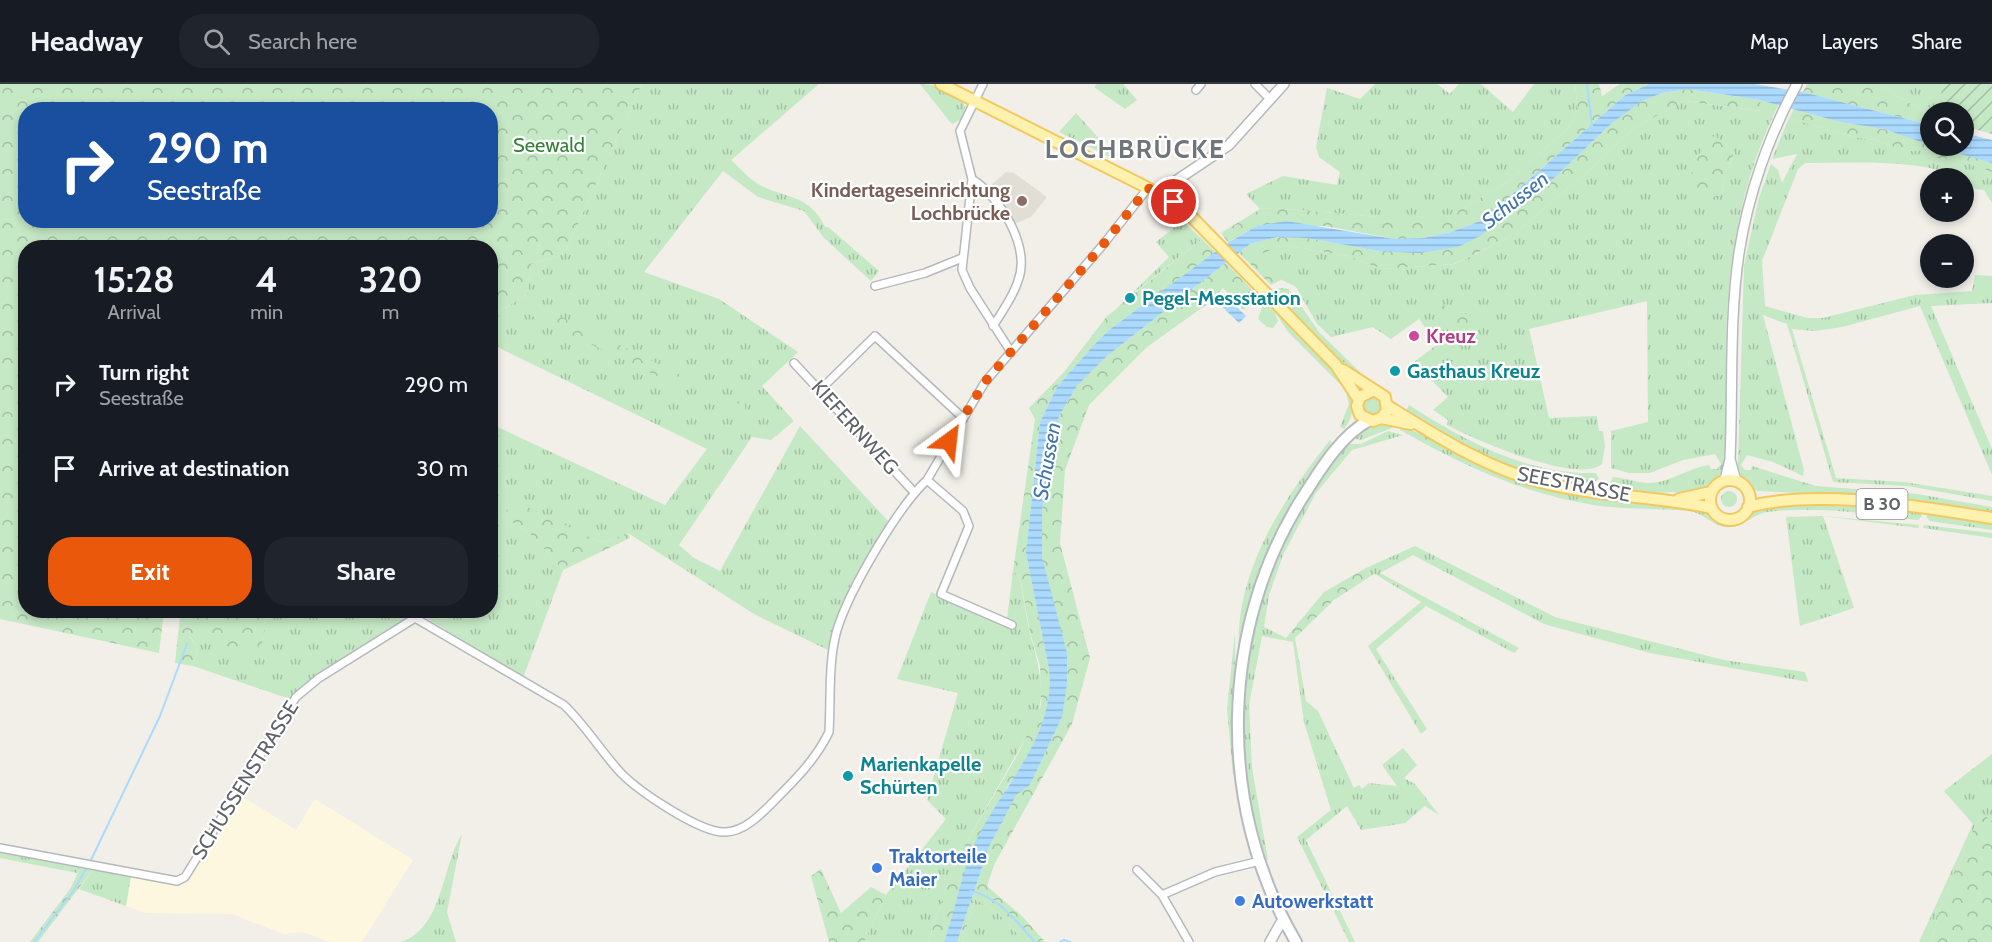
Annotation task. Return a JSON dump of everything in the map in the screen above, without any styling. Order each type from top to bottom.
[{"type":"main road","points":[[941,84],[1164,196],[1184,209],[1216,239],[1336,365],[1372,391],[1383,395],[1388,406],[1382,418],[1368,421],[1346,438],[1316,476],[1284,528],[1256,599],[1246,642],[1239,683],[1239,762],[1244,803],[1260,861],[1293,938]]},
{"type":"main road","points":[[1336,365],[1368,421]]},
{"type":"main road","points":[[1346,438],[1363,394],[1372,391]]},
{"type":"main road","name":"SEESTRASSE","points":[[1388,406],[1414,424],[1487,463],[1533,480],[1602,492],[1672,500],[1712,508],[1719,517],[1730,519],[1741,516],[1748,507],[1772,501],[1834,500],[1992,518]]},
{"type":"main road","name":"SEESTRASSE","points":[[1382,418],[1414,424]]},
{"type":"main road","name":"SEESTRASSE","points":[[1672,500],[1711,492],[1731,481],[1748,492],[1772,501]]},
{"type":"main road","points":[[1711,492],[1712,508]]},
{"type":"main road","points":[[1748,492],[1748,507]]},
{"type":"street","points":[[983,84],[960,131],[972,179],[962,270],[970,288],[1011,352]]},
{"type":"street","points":[[1255,84],[1270,99]]},
{"type":"street","points":[[1164,196],[1177,180],[1229,145],[1284,84]]},
{"type":"street","points":[[1731,481],[1734,311],[1739,253],[1759,174],[1780,117],[1797,84]]},
{"type":"street","points":[[972,179],[983,186],[1006,217],[1021,259],[1019,280],[993,326]]},
{"type":"street","name":"SCHUSSENSTRASSE","points":[[0,848],[177,881],[185,877],[296,697],[319,678],[415,618],[564,705],[584,724],[621,772],[687,820],[708,830],[727,832],[740,829],[756,818],[791,785],[824,743],[829,732],[837,630],[859,584],[914,492],[927,480],[962,417],[985,382],[1102,246],[1148,188]]},
{"type":"street","points":[[875,286],[925,273],[962,258]]},
{"type":"street","points":[[821,389],[875,336],[962,417]]},
{"type":"street","name":"KIEFERNWEG","points":[[794,363],[821,389],[914,492]]},
{"type":"street","points":[[927,480],[963,511],[969,526],[941,594],[1012,625]]},
{"type":"street","points":[[1162,896],[1215,872],[1260,861]]},
{"type":"street","points":[[1137,870],[1162,896],[1189,942]]},
{"type":"street","points":[[1272,942],[1283,919]]},
{"type":"street","points":[[1272,942],[1293,938]]},
{"type":"shaded area","name":"Kindertageseinrichtung Lochbrücke","points":[[1006,172],[1014,173],[1047,197],[1031,217],[1014,224],[1003,205],[988,188]]},
{"type":"shaded area","points":[[234,791],[296,830],[315,799],[413,860],[362,942],[330,942],[302,932],[284,934],[232,914],[145,913],[126,906],[131,876],[172,884],[174,877],[182,875]]},
{"type":"green space","name":"Seewald","points":[[0,84],[642,84],[564,254],[531,264],[528,294],[498,312],[498,240],[18,240],[18,618],[163,618],[159,653],[0,619]]},
{"type":"green space","points":[[642,84],[819,84],[731,160],[760,185],[797,199],[812,209],[825,227],[828,227],[879,271],[871,281],[824,238],[804,211],[758,197],[723,171],[644,272],[719,299],[798,352],[762,386],[794,421],[771,440],[752,437],[679,545],[694,558],[720,571],[800,426],[888,521],[860,571],[832,652],[754,614],[628,533],[602,543],[513,501],[503,516],[533,536],[563,570],[523,678],[427,618],[498,618],[498,427],[665,505],[707,449],[498,347],[498,312],[528,294],[531,264],[564,254]]},
{"type":"green space","points":[[920,84],[939,87],[957,96],[965,106],[963,118],[953,124],[950,122]]},
{"type":"green space","points":[[1097,84],[1123,84],[1137,100],[1125,109],[1094,87]]},
{"type":"green space","points":[[1375,84],[1437,84],[1450,94],[1459,84],[1481,84],[1513,112],[1534,84],[1575,84],[1578,110],[1570,126],[1508,182],[1447,217],[1379,217],[1275,208],[1260,209],[1246,194],[1283,176],[1337,185],[1340,172],[1319,157],[1316,147],[1327,88],[1360,99]]},
{"type":"green space","points":[[1575,84],[1599,84],[1602,96],[1620,84],[1649,84],[1624,96],[1483,220],[1451,232],[1424,238],[1394,239],[1326,226],[1257,226],[1228,242],[1221,233],[1260,209],[1275,208],[1380,217],[1447,217],[1508,182],[1570,126],[1578,110]]},
{"type":"green space","points":[[1807,84],[1877,84],[1920,109],[1920,122],[1803,92]]},
{"type":"green space","points":[[1877,84],[1944,84],[1938,102],[1920,102],[1920,109]]},
{"type":"green space","points":[[1944,84],[1992,84],[1992,134],[1974,129],[1974,102],[1938,102]]},
{"type":"green space","points":[[1688,89],[1760,100],[1762,111],[1684,101],[1634,128],[1592,168],[1510,237],[1454,264],[1382,269],[1348,256],[1284,245],[1261,254],[1281,280],[1271,285],[1239,253],[1250,244],[1277,237],[1307,238],[1379,251],[1458,247],[1509,215],[1550,182],[1611,124],[1642,101],[1662,93]]},
{"type":"green space","points":[[1760,100],[1779,104],[1759,150],[1744,198],[1730,273],[1723,467],[1714,482],[1700,489],[1643,492],[1617,487],[1610,483],[1613,477],[1654,483],[1709,465],[1711,469],[1717,469],[1721,464],[1715,454],[1683,460],[1650,473],[1629,473],[1611,468],[1611,431],[1648,422],[1647,301],[1529,329],[1549,418],[1597,416],[1599,431],[1603,431],[1605,446],[1602,464],[1589,469],[1571,469],[1525,458],[1447,425],[1448,420],[1433,410],[1448,397],[1414,362],[1438,344],[1419,319],[1391,339],[1373,327],[1331,337],[1317,324],[1296,287],[1278,278],[1260,254],[1284,245],[1348,256],[1382,269],[1455,264],[1510,237],[1592,168],[1634,128],[1684,101],[1761,111]],"holes":[[[1714,137],[1735,153],[1724,177],[1722,195]]]},
{"type":"green space","points":[[1794,109],[1840,122],[1884,129],[1920,140],[1920,150],[1905,151],[1875,140],[1853,137],[1789,118]]},
{"type":"green space","points":[[1076,113],[1114,155],[1112,158],[1059,132]]},
{"type":"green space","points":[[1789,118],[1853,137],[1875,140],[1905,151],[1920,150],[1920,156],[1955,159],[1992,172],[1992,203],[1984,190],[1974,188],[1974,168],[1927,168],[1879,163],[1805,163],[1798,169],[1762,261],[1765,306],[1807,318],[1823,318],[1915,295],[1972,291],[1975,275],[1992,276],[1992,303],[1931,306],[1992,449],[1992,475],[1920,306],[1842,327],[1815,331],[1792,329],[1836,478],[1904,482],[1992,496],[1992,501],[1908,486],[1833,482],[1787,324],[1763,315],[1804,470],[1803,476],[1773,462],[1747,455],[1741,465],[1745,470],[1751,470],[1752,466],[1816,486],[1917,494],[1992,507],[1992,513],[1871,496],[1757,491],[1741,477],[1738,466],[1744,266],[1758,201],[1771,164],[1778,170],[1782,183],[1797,154],[1772,159]]},
{"type":"green space","points":[[1714,136],[1730,145],[1735,152],[1724,177],[1722,195],[1696,204],[1692,184],[1693,167],[1700,152]]},
{"type":"green space","points":[[1932,156],[1970,156],[1992,163],[1992,172],[1955,159]]},
{"type":"green space","points":[[1177,216],[1202,239],[1135,292],[1142,301],[1124,314],[1112,313],[1169,257],[1156,242],[1179,224]]},
{"type":"green space","points":[[1202,239],[1216,253],[1109,330],[1057,387],[1040,422],[1026,553],[1049,669],[1050,684],[1045,716],[1035,746],[1008,785],[944,942],[928,942],[948,882],[965,845],[1018,754],[1041,705],[1040,666],[1030,632],[1020,577],[1013,571],[1035,419],[1029,408],[1064,372],[1107,316],[1119,308],[1124,314],[1141,301],[1135,293]]},
{"type":"green space","points":[[1226,263],[1257,295],[1244,310],[1223,288],[1210,302],[1147,347],[1089,405],[1065,470],[1060,543],[1090,658],[1072,724],[994,865],[987,886],[1023,917],[1045,942],[1025,942],[998,913],[975,899],[962,942],[957,942],[989,847],[1016,794],[1030,785],[1062,717],[1042,557],[1042,510],[1059,416],[1077,386],[1107,356]]},
{"type":"green space","points":[[1276,289],[1288,289],[1292,293],[1319,332],[1368,380],[1355,372],[1320,341],[1278,295]]},
{"type":"green space","points":[[1431,295],[1448,309],[1472,316],[1473,335],[1465,336],[1460,346],[1450,348],[1448,330],[1423,302]]},
{"type":"green space","points":[[1264,301],[1275,313],[1278,321],[1273,328],[1267,327],[1258,319]]},
{"type":"green space","points":[[1268,301],[1344,382],[1350,394],[1352,411],[1344,429],[1340,427],[1349,404],[1345,389],[1288,332]]},
{"type":"green space","points":[[530,310],[562,317],[683,376],[680,387],[528,314]]},
{"type":"green space","points":[[721,394],[745,404],[746,415],[742,417],[718,404],[716,398]]},
{"type":"green space","points":[[1369,395],[1379,396],[1383,411],[1374,417],[1364,413],[1362,403]]},
{"type":"green space","points":[[1409,405],[1475,443],[1521,462],[1570,472],[1596,473],[1599,479],[1590,484],[1509,467],[1405,414]]},
{"type":"green space","points":[[1385,423],[1397,426],[1361,440],[1355,439],[1362,429]]},
{"type":"green space","points":[[1400,426],[1421,434],[1470,460],[1543,487],[1606,500],[1685,505],[1706,509],[1716,519],[1729,523],[1741,519],[1754,509],[1798,504],[1906,510],[1920,512],[1922,516],[1918,520],[1839,511],[1785,510],[1763,513],[1736,526],[1725,527],[1695,512],[1594,505],[1542,494],[1518,486],[1423,443],[1400,430]]},
{"type":"green space","points":[[1388,431],[1403,435],[1352,450],[1316,493],[1283,555],[1269,595],[1264,627],[1286,638],[1290,633],[1295,638],[1306,701],[1318,711],[1354,788],[1359,785],[1362,789],[1369,783],[1397,786],[1382,765],[1403,748],[1417,765],[1404,778],[1415,784],[1439,815],[1425,806],[1405,823],[1361,830],[1347,806],[1306,840],[1355,942],[1349,942],[1297,837],[1331,810],[1304,722],[1293,642],[1262,636],[1249,705],[1252,768],[1268,860],[1264,860],[1262,853],[1249,789],[1245,757],[1245,694],[1254,630],[1268,576],[1283,539],[1317,483],[1347,444],[1361,444]]},
{"type":"green space","points":[[1330,440],[1332,442],[1301,492],[1274,543],[1245,624],[1239,653],[1244,595],[1253,567],[1279,513]]},
{"type":"green space","points":[[1726,491],[1732,491],[1737,499],[1735,505],[1726,507],[1721,502],[1721,496]]},
{"type":"green space","points":[[513,500],[602,543],[628,533],[630,538],[563,570],[533,536],[503,516]]},
{"type":"green space","points":[[1930,513],[1992,523],[1992,530],[1930,521],[1926,517]]},
{"type":"green space","points":[[1823,516],[1919,525],[1918,528]]},
{"type":"green space","points":[[1823,516],[1854,608],[1800,626],[1786,517]]},
{"type":"green space","points":[[1924,525],[1992,533],[1992,538],[1923,528]]},
{"type":"green space","points":[[1415,546],[1555,617],[1724,660],[1805,672],[1808,682],[1650,653],[1544,624],[1413,555],[1380,573],[1519,648],[1514,653],[1426,606],[1376,649],[1427,729],[1421,734],[1368,646],[1421,602],[1375,574],[1371,576],[1366,568]]},
{"type":"green space","points":[[1366,568],[1371,576],[1334,600],[1295,638],[1290,633],[1324,592]]},
{"type":"green space","points":[[1013,571],[1020,577],[1040,676],[1041,696],[1037,718],[965,845],[948,882],[928,942],[864,942],[886,895],[946,819],[927,800],[958,693],[897,679],[931,592],[1013,628],[1015,622],[1007,619]]},
{"type":"green space","points":[[180,618],[265,618],[262,645],[248,655],[207,638],[200,630],[189,636],[198,647],[193,666],[175,663]]},
{"type":"green space","points":[[265,618],[407,618],[306,683],[290,699],[193,666],[198,647],[189,635],[200,630],[262,645]]},
{"type":"green space","points":[[1235,633],[1236,773],[1233,775],[1227,709]]},
{"type":"green space","points":[[1992,754],[1992,821],[1985,816],[1976,823],[1940,909],[1931,942],[1919,942],[1973,824],[1944,791]]},
{"type":"green space","points":[[1985,816],[1992,821],[1992,942],[1931,942],[1940,909],[1976,823]]},
{"type":"green space","points":[[462,834],[447,912],[456,942],[401,942],[415,934],[434,910]]},
{"type":"green space","points":[[0,851],[81,867],[77,873],[0,858]]},
{"type":"green space","points":[[81,867],[94,868],[38,942],[30,942],[70,889]]},
{"type":"green space","points":[[94,868],[131,876],[126,906],[79,889]]},
{"type":"green space","points":[[821,869],[841,913],[871,887],[886,895],[864,942],[829,942],[811,876]]},
{"type":"green space","points":[[975,899],[998,913],[1025,942],[962,942]]},
{"type":"water","name":"Schussen","points":[[1649,84],[1754,84],[1803,92],[1920,122],[1920,142],[1884,129],[1840,122],[1760,100],[1688,89],[1662,93],[1642,101],[1611,124],[1550,182],[1480,236],[1458,247],[1419,253],[1379,251],[1307,238],[1277,237],[1250,244],[1107,356],[1077,386],[1059,416],[1042,510],[1042,557],[1067,653],[1067,684],[1062,717],[1030,785],[1016,795],[989,847],[957,942],[944,942],[972,850],[983,827],[1035,742],[1044,719],[1049,695],[1049,669],[1026,553],[1040,422],[1057,387],[1109,330],[1229,242],[1257,226],[1286,221],[1394,239],[1424,238],[1451,232],[1483,220],[1624,96]]},
{"type":"water","points":[[1974,136],[1992,140],[1992,163],[1968,156],[1974,156]]},
{"type":"water","points":[[1223,294],[1246,316],[1239,323],[1216,301]]},
{"type":"waterway","points":[[1587,84],[1592,126]]},
{"type":"waterway","points":[[91,860],[160,716],[187,644]]},
{"type":"waterway","points":[[34,942],[74,890],[87,867]]},
{"type":"waterway","points":[[970,891],[998,904],[1035,942]]},
{"type":"waterway","points":[[1060,942],[1064,940],[1070,942]]},
{"type":"place","name":"Kindertageseinrichtung Lochbrücke","points":[[1022,201]]},
{"type":"place","name":"Pegel-Messstation","points":[[1130,298]]},
{"type":"place","name":"Kreuz","points":[[1414,336]]},
{"type":"place","name":"Gasthaus Kreuz","points":[[1395,371]]},
{"type":"place","name":"Marienkapelle Schürten","points":[[848,776]]},
{"type":"place","name":"Traktorteile Maier","points":[[877,868]]},
{"type":"place","name":"Autowerkstatt","points":[[1240,901]]},
{"type":"district","name":"LOCHBRÜCKE","points":[[1135,149]]},
{"type":"route","points":[[949,441],[985,382],[1102,246],[1148,188],[1174,202]]}]
